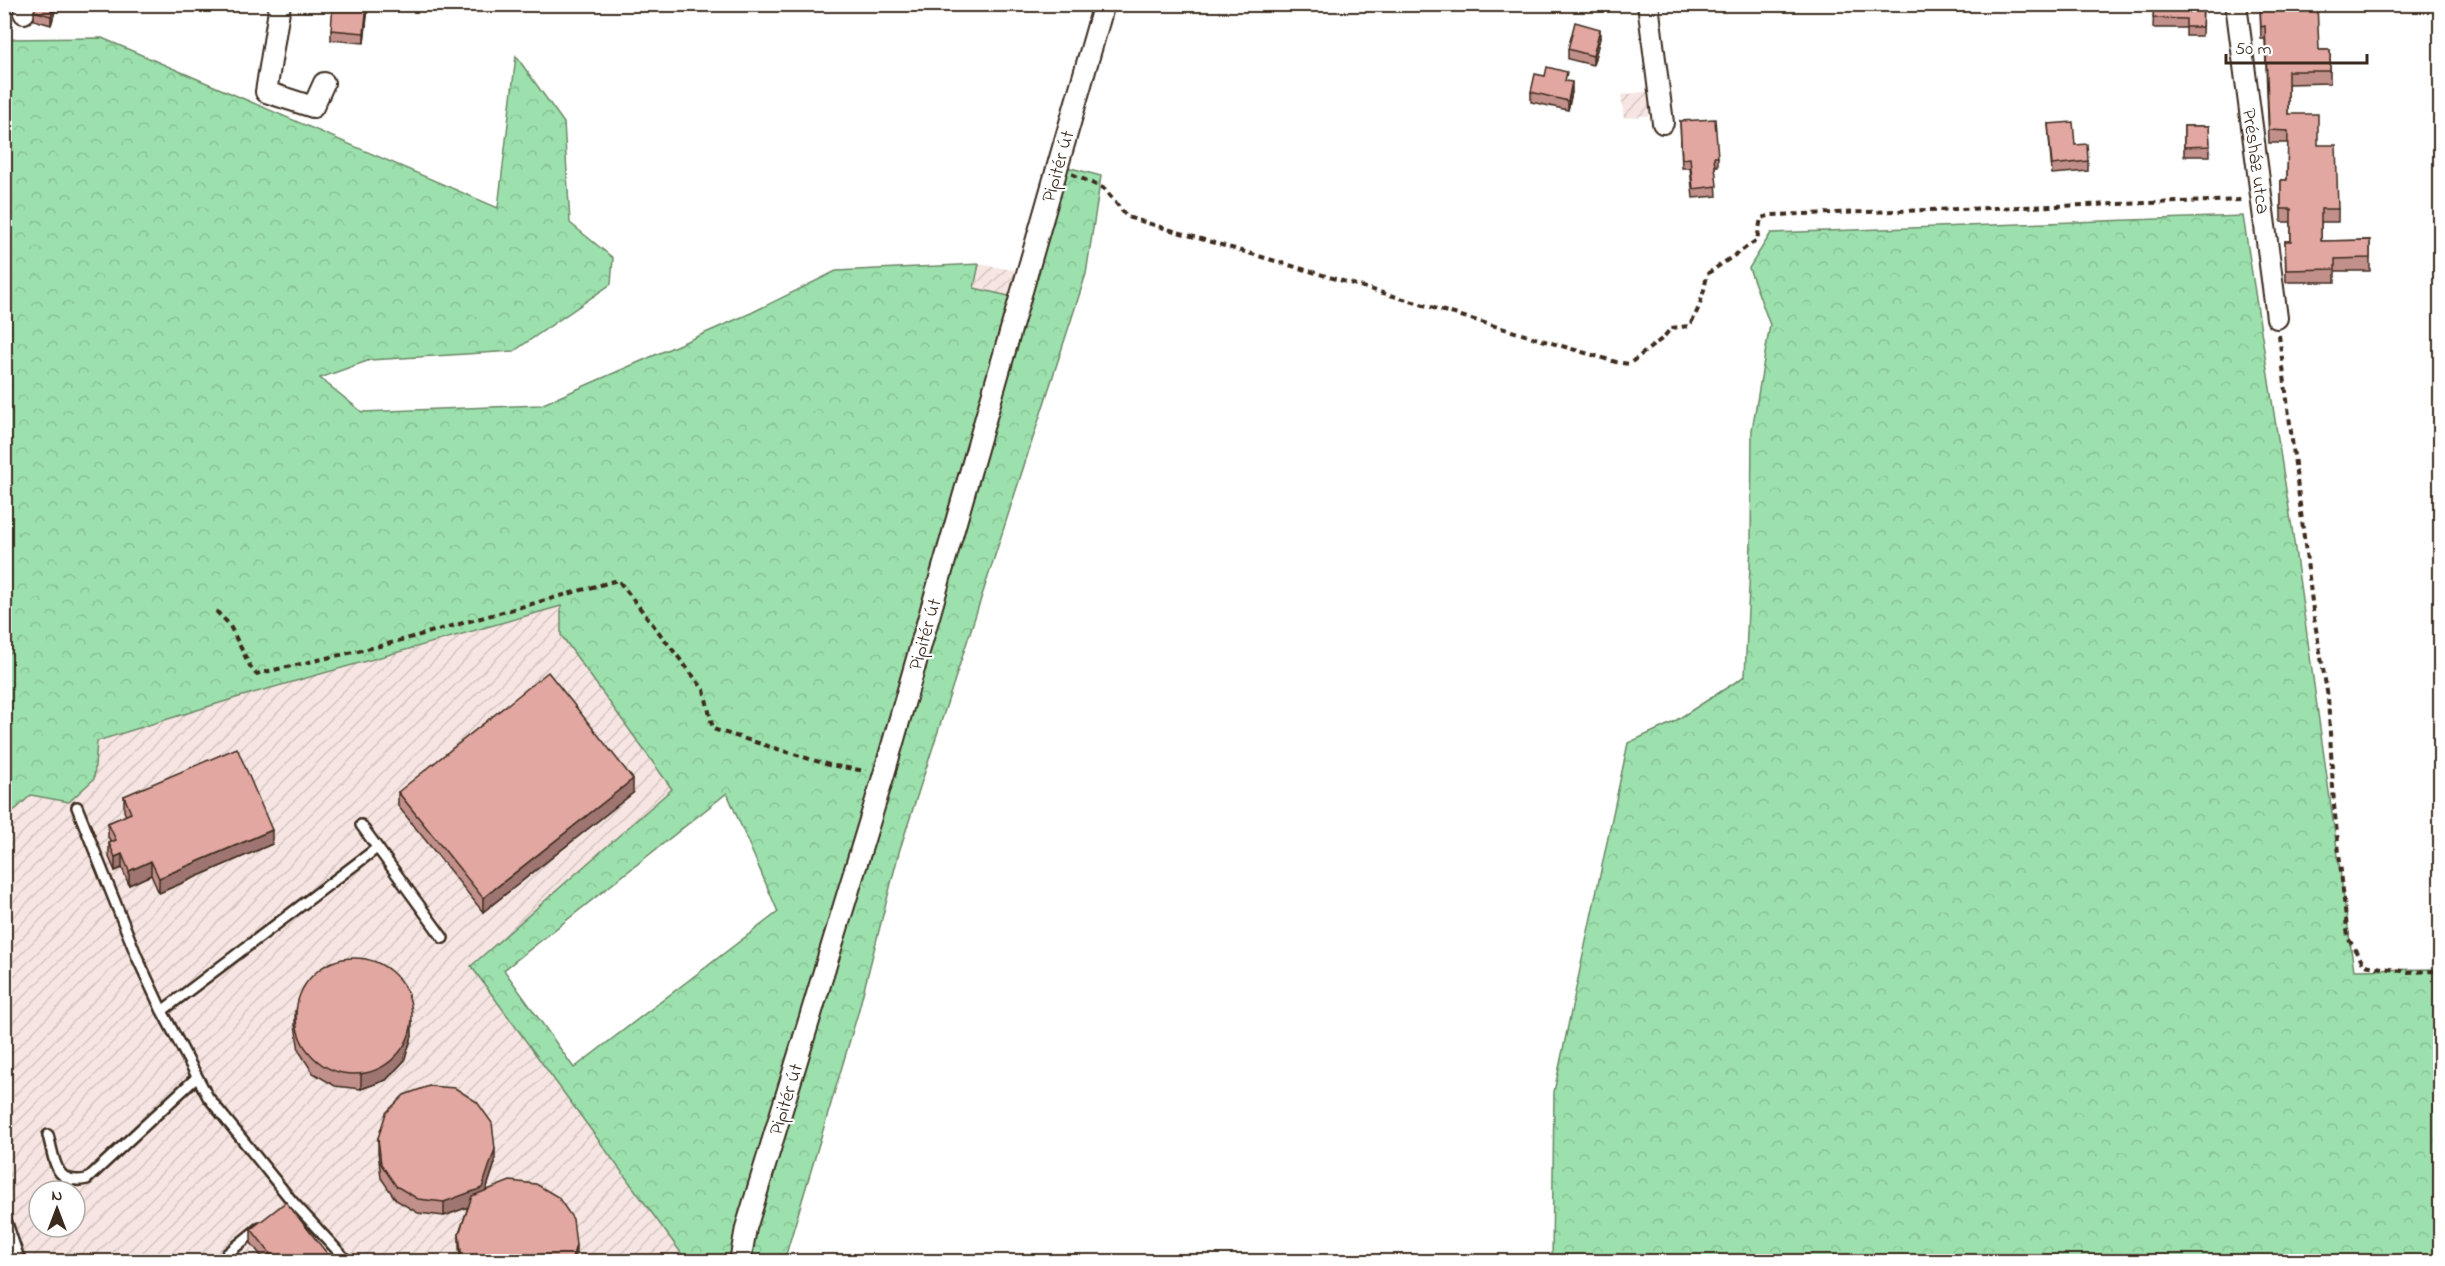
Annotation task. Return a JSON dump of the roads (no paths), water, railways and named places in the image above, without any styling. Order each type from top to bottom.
[{"type":"street","points":[[280,4],[266,92],[313,107],[324,83]]},
{"type":"street","name":"Pipitér út","points":[[740,1262],[746,1228],[884,774],[1104,4]]},
{"type":"street","points":[[1648,4],[1663,123]]},
{"type":"street","name":"Présház utca","points":[[2236,4],[2277,318]]},
{"type":"lane","points":[[77,807],[124,926],[162,1011],[196,1078],[217,1111],[291,1200],[348,1262]]},
{"type":"lane","points":[[361,825],[443,938]]},
{"type":"lane","points":[[162,1011],[378,848]]},
{"type":"lane","points":[[48,1135],[57,1168],[62,1177],[77,1181],[87,1179],[196,1078]]},
{"type":"lane","points":[[283,1207],[291,1200]]},
{"type":"lane","points":[[4,1214],[20,1262]]},
{"type":"lane","points":[[232,1262],[227,1254],[267,1220]]}]
